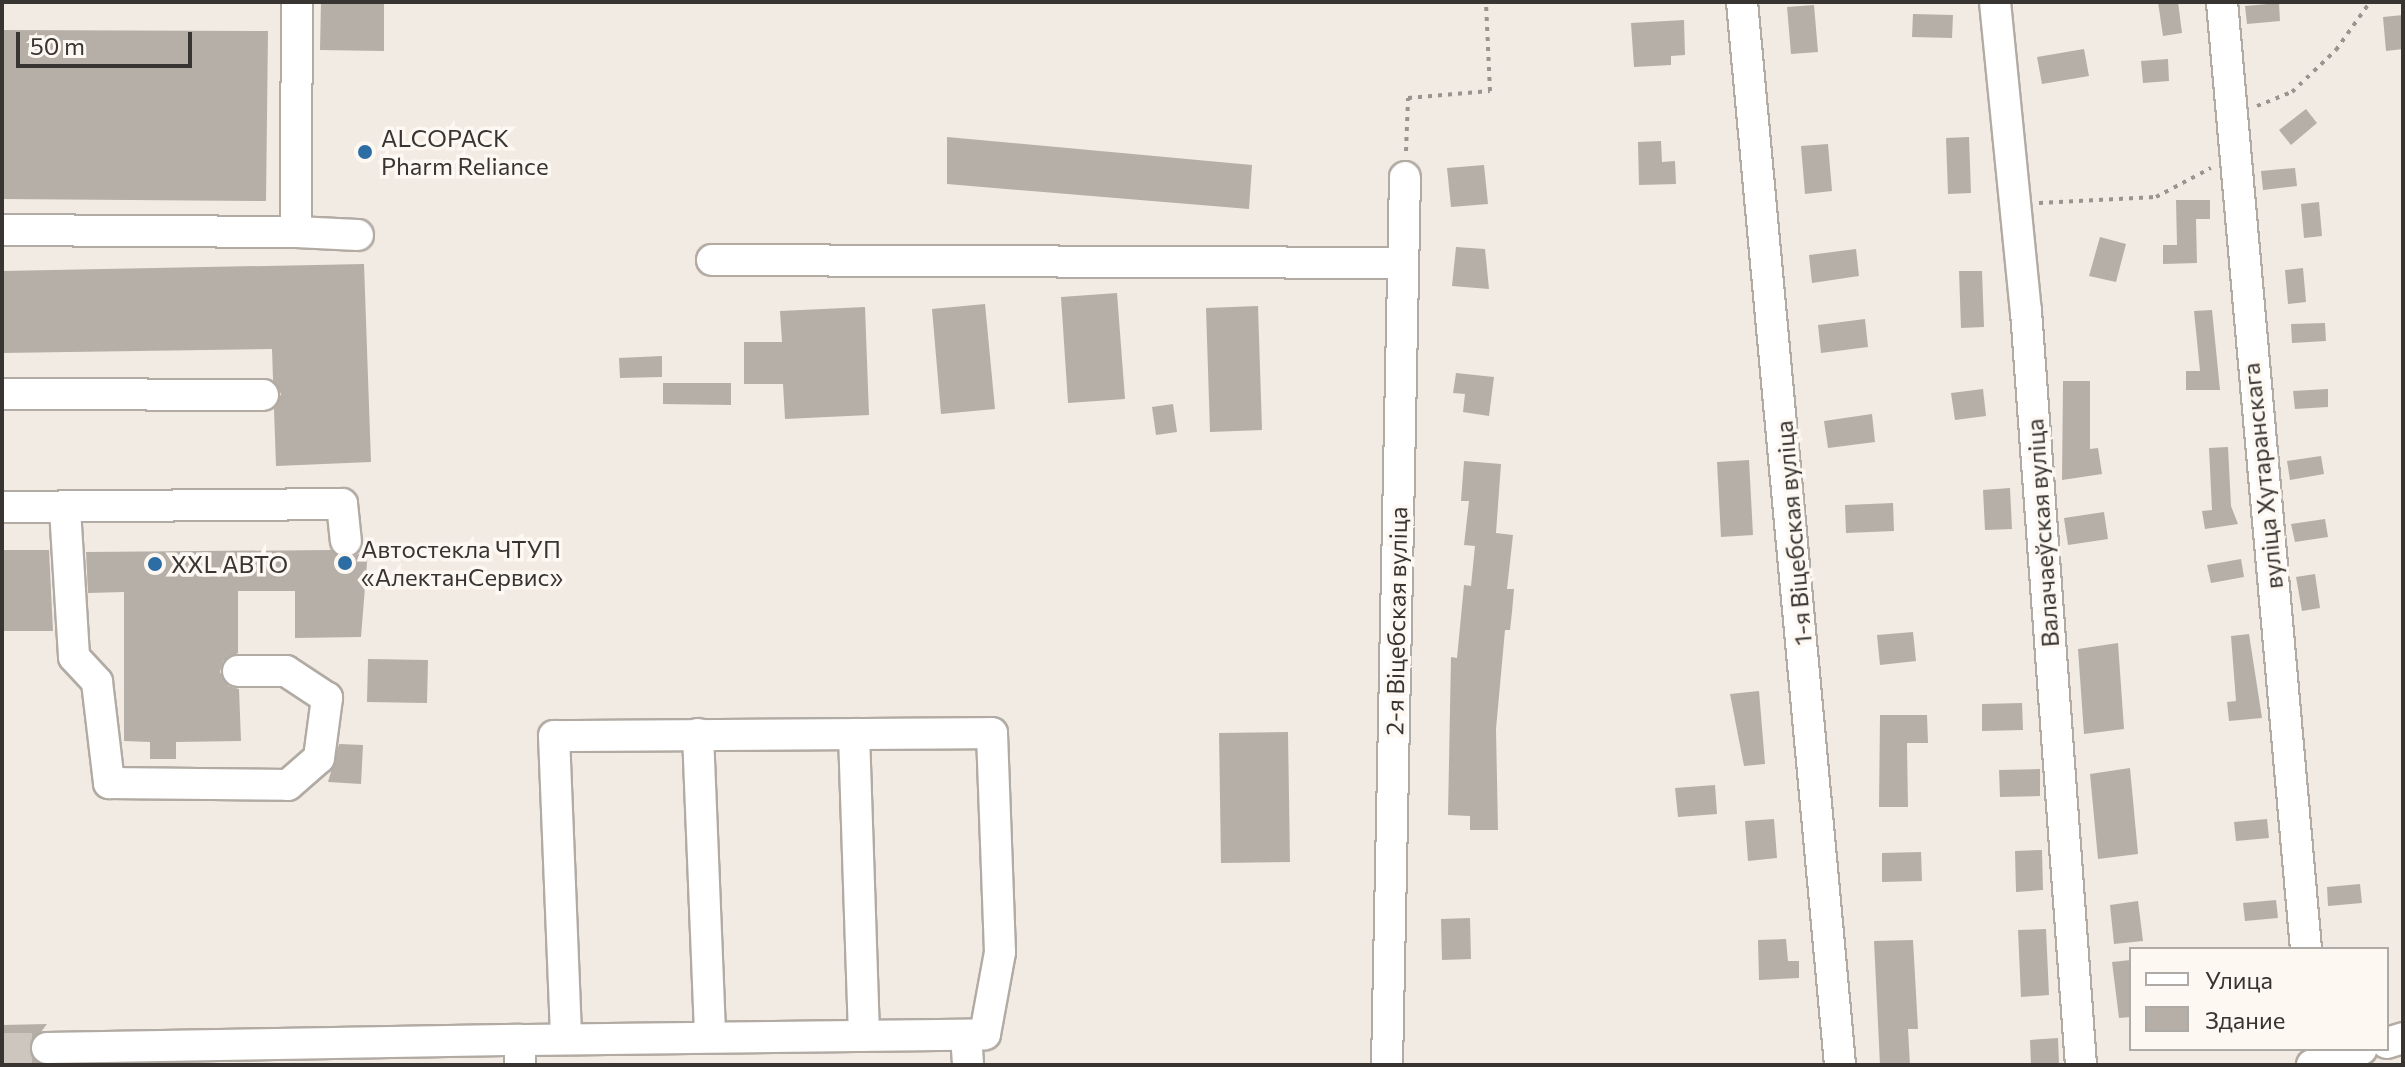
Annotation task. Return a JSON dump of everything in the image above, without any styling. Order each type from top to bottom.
[{"type":"street","points":[[296,232],[297,2]]},
{"type":"street","name":"1-я Віцебская вуліца","points":[[1742,2],[1840,1065]]},
{"type":"street","name":"Валачаеўская вуліца","points":[[1995,2],[2026,311],[2081,1065]]},
{"type":"street","name":"вуліца Хутаранскага","points":[[2222,2],[2306,947]]},
{"type":"street","name":"2-я Віцебская вуліца","points":[[1387,1065],[1405,177]]},
{"type":"street","points":[[2,230],[358,235]]},
{"type":"street","points":[[712,260],[1403,263]]},
{"type":"street","points":[[2,394],[263,395]]},
{"type":"street","points":[[2,507],[65,509],[342,504],[346,541]]},
{"type":"street","points":[[65,509],[74,657],[111,684],[109,783],[288,785],[319,758],[327,698],[286,671],[238,671]]},
{"type":"street","points":[[47,1048],[103,1056],[520,1052],[566,1039],[985,1034],[1000,952],[992,733],[554,736],[566,1039]]},
{"type":"street","points":[[698,734],[710,1037]]},
{"type":"street","points":[[854,734],[864,1036]]},
{"type":"street","points":[[966,1035],[968,1065]]},
{"type":"street","points":[[2316,1060],[2354,1051]]},
{"type":"path","points":[[1405,177],[1408,98],[1490,91],[1486,2]]},
{"type":"building","points":[[321,2],[384,2],[384,51],[320,50]]},
{"type":"building","points":[[2158,2],[2178,2],[2182,33],[2163,36]]},
{"type":"building","points":[[2279,3],[2280,21],[2247,24],[2245,6]]},
{"type":"building","points":[[1814,5],[1818,52],[1791,54],[1787,7]]},
{"type":"building","points":[[1913,14],[1953,15],[1952,38],[1912,37]]},
{"type":"building","points":[[2403,15],[2403,49],[2386,51],[2383,17]]},
{"type":"building","points":[[1684,20],[1685,55],[1671,56],[1671,65],[1634,67],[1631,23]]},
{"type":"building","points":[[2,30],[268,31],[266,201],[2,199]]},
{"type":"building","points":[[2084,49],[2089,76],[2042,84],[2037,57]]},
{"type":"building","points":[[2168,59],[2169,81],[2143,83],[2141,61]]},
{"type":"building","points":[[2306,109],[2317,123],[2291,145],[2279,130]]},
{"type":"building","points":[[947,137],[1252,165],[1249,209],[947,184]]},
{"type":"building","points":[[1969,137],[1971,193],[1948,194],[1946,138]]},
{"type":"building","points":[[1661,141],[1662,162],[1675,161],[1676,184],[1639,185],[1638,142]]},
{"type":"building","points":[[1828,144],[1832,191],[1805,194],[1801,146]]},
{"type":"building","points":[[1484,165],[1488,204],[1451,207],[1447,168]]},
{"type":"building","points":[[2295,168],[2297,186],[2263,190],[2261,171]]},
{"type":"building","points":[[2176,200],[2210,200],[2210,219],[2196,219],[2197,263],[2163,264],[2163,245],[2177,245]]},
{"type":"building","points":[[2319,202],[2322,236],[2304,238],[2301,204]]},
{"type":"building","points":[[2100,237],[2126,244],[2116,282],[2089,276]]},
{"type":"building","points":[[1456,247],[1485,249],[1489,289],[1452,286]]},
{"type":"building","points":[[1856,249],[1859,276],[1812,283],[1809,255]]},
{"type":"building","points":[[364,264],[371,462],[276,466],[274,409],[281,394],[273,380],[272,349],[2,353],[2,271]]},
{"type":"building","points":[[2303,268],[2306,302],[2288,304],[2285,270]]},
{"type":"building","points":[[1959,271],[1982,271],[1984,327],[1961,328]]},
{"type":"building","points":[[1117,293],[1125,399],[1068,403],[1061,297]]},
{"type":"building","points":[[985,304],[995,409],[941,414],[932,309]]},
{"type":"building","points":[[1258,306],[1262,430],[1210,432],[1206,308]]},
{"type":"building","points":[[865,307],[869,415],[785,419],[783,384],[744,384],[744,342],[782,342],[780,311]]},
{"type":"building","points":[[2212,310],[2220,390],[2186,390],[2186,371],[2200,371],[2194,311]]},
{"type":"building","points":[[1865,319],[1868,347],[1821,353],[1818,325]]},
{"type":"building","points":[[2325,323],[2326,341],[2292,343],[2291,324]]},
{"type":"building","points":[[662,356],[662,377],[620,378],[619,358]]},
{"type":"building","points":[[1456,373],[1494,377],[1489,416],[1463,412],[1465,394],[1453,393]]},
{"type":"building","points":[[2063,381],[2090,381],[2090,449],[2098,448],[2102,474],[2062,480]]},
{"type":"building","points":[[663,383],[731,383],[731,405],[663,404]]},
{"type":"building","points":[[1983,389],[1986,416],[1955,420],[1951,393]]},
{"type":"building","points":[[2328,389],[2328,407],[2295,409],[2293,391]]},
{"type":"building","points":[[1173,404],[1177,432],[1156,435],[1152,407]]},
{"type":"building","points":[[1872,414],[1875,442],[1828,448],[1824,421]]},
{"type":"building","points":[[2228,447],[2231,506],[2238,524],[2205,529],[2202,511],[2212,510],[2209,448]]},
{"type":"building","points":[[2321,456],[2324,474],[2290,480],[2287,461]]},
{"type":"building","points":[[1749,460],[1753,535],[1721,537],[1717,462]]},
{"type":"building","points":[[1464,461],[1501,464],[1496,533],[1513,535],[1507,589],[1514,589],[1512,612],[1510,630],[1505,630],[1496,729],[1498,830],[1470,830],[1470,816],[1448,815],[1451,657],[1457,658],[1464,585],[1471,586],[1475,546],[1464,545],[1469,501],[1461,501]]},
{"type":"building","points":[[2010,488],[2012,529],[1985,530],[1983,490]]},
{"type":"building","points":[[1893,503],[1894,531],[1846,533],[1845,505]]},
{"type":"building","points":[[2104,512],[2108,539],[2068,545],[2064,518]]},
{"type":"building","points":[[2325,519],[2328,537],[2295,542],[2291,524]]},
{"type":"building","points":[[2,550],[49,550],[53,631],[2,631]]},
{"type":"building","points":[[331,550],[347,559],[368,550],[361,637],[295,638],[295,591],[238,591],[238,653],[223,661],[220,672],[228,686],[239,689],[241,741],[176,742],[176,759],[150,759],[150,742],[124,741],[124,592],[88,593],[86,552]]},
{"type":"building","points":[[2241,559],[2244,577],[2211,583],[2207,565]]},
{"type":"building","points":[[2315,574],[2320,608],[2302,611],[2296,577]]},
{"type":"building","points":[[1913,632],[1916,661],[1880,665],[1877,635]]},
{"type":"building","points":[[2249,634],[2262,718],[2229,721],[2227,702],[2236,701],[2231,636]]},
{"type":"building","points":[[2118,643],[2124,729],[2084,734],[2078,649]]},
{"type":"building","points":[[368,659],[428,660],[427,703],[367,702]]},
{"type":"building","points":[[1759,691],[1765,764],[1744,766],[1730,694]]},
{"type":"building","points":[[2022,703],[2023,730],[1982,731],[1982,704]]},
{"type":"building","points":[[1880,715],[1927,715],[1928,743],[1907,743],[1908,807],[1879,807]]},
{"type":"building","points":[[1288,732],[1290,862],[1221,863],[1219,733]]},
{"type":"building","points":[[339,744],[363,745],[361,784],[328,782]]},
{"type":"building","points":[[2130,768],[2138,854],[2098,859],[2090,774]]},
{"type":"building","points":[[2040,769],[2040,796],[2000,797],[1999,770]]},
{"type":"building","points":[[1715,785],[1717,814],[1678,817],[1675,788]]},
{"type":"building","points":[[1774,819],[1777,858],[1748,861],[1745,821]]},
{"type":"building","points":[[2267,819],[2269,838],[2236,841],[2234,822]]},
{"type":"building","points":[[2042,850],[2043,890],[2016,892],[2015,851]]},
{"type":"building","points":[[1921,852],[1922,881],[1882,882],[1882,853]]},
{"type":"building","points":[[2360,884],[2362,903],[2328,906],[2327,887]]},
{"type":"building","points":[[2276,900],[2278,918],[2245,921],[2243,903]]},
{"type":"building","points":[[2138,901],[2143,941],[2114,944],[2110,905]]},
{"type":"building","points":[[1470,918],[1471,959],[1442,960],[1441,919]]},
{"type":"building","points":[[2046,929],[2049,995],[2021,997],[2018,930]]},
{"type":"building","points":[[1786,939],[1788,961],[1799,961],[1799,978],[1759,980],[1758,940]]},
{"type":"building","points":[[1913,940],[1918,1029],[1908,1029],[1910,1065],[1880,1065],[1874,941]]},
{"type":"building","points":[[2129,960],[2129,1017],[2119,1018],[2112,962]]},
{"type":"building","points":[[47,1024],[29,1048],[43,1065],[2,1065],[2,1025]]},
{"type":"building","points":[[2058,1038],[2059,1065],[2031,1065],[2030,1040]]},
{"type":"tunnel","points":[[2,1048],[47,1048]]},
{"type":"place","name":"ALCOPACK Pharm Reliance","points":[[365,152]]},
{"type":"place","name":"Автостекла ЧТУП «АлектанСервис»","points":[[345,563]]},
{"type":"place","name":"XXL АВТО","points":[[155,564]]}]
